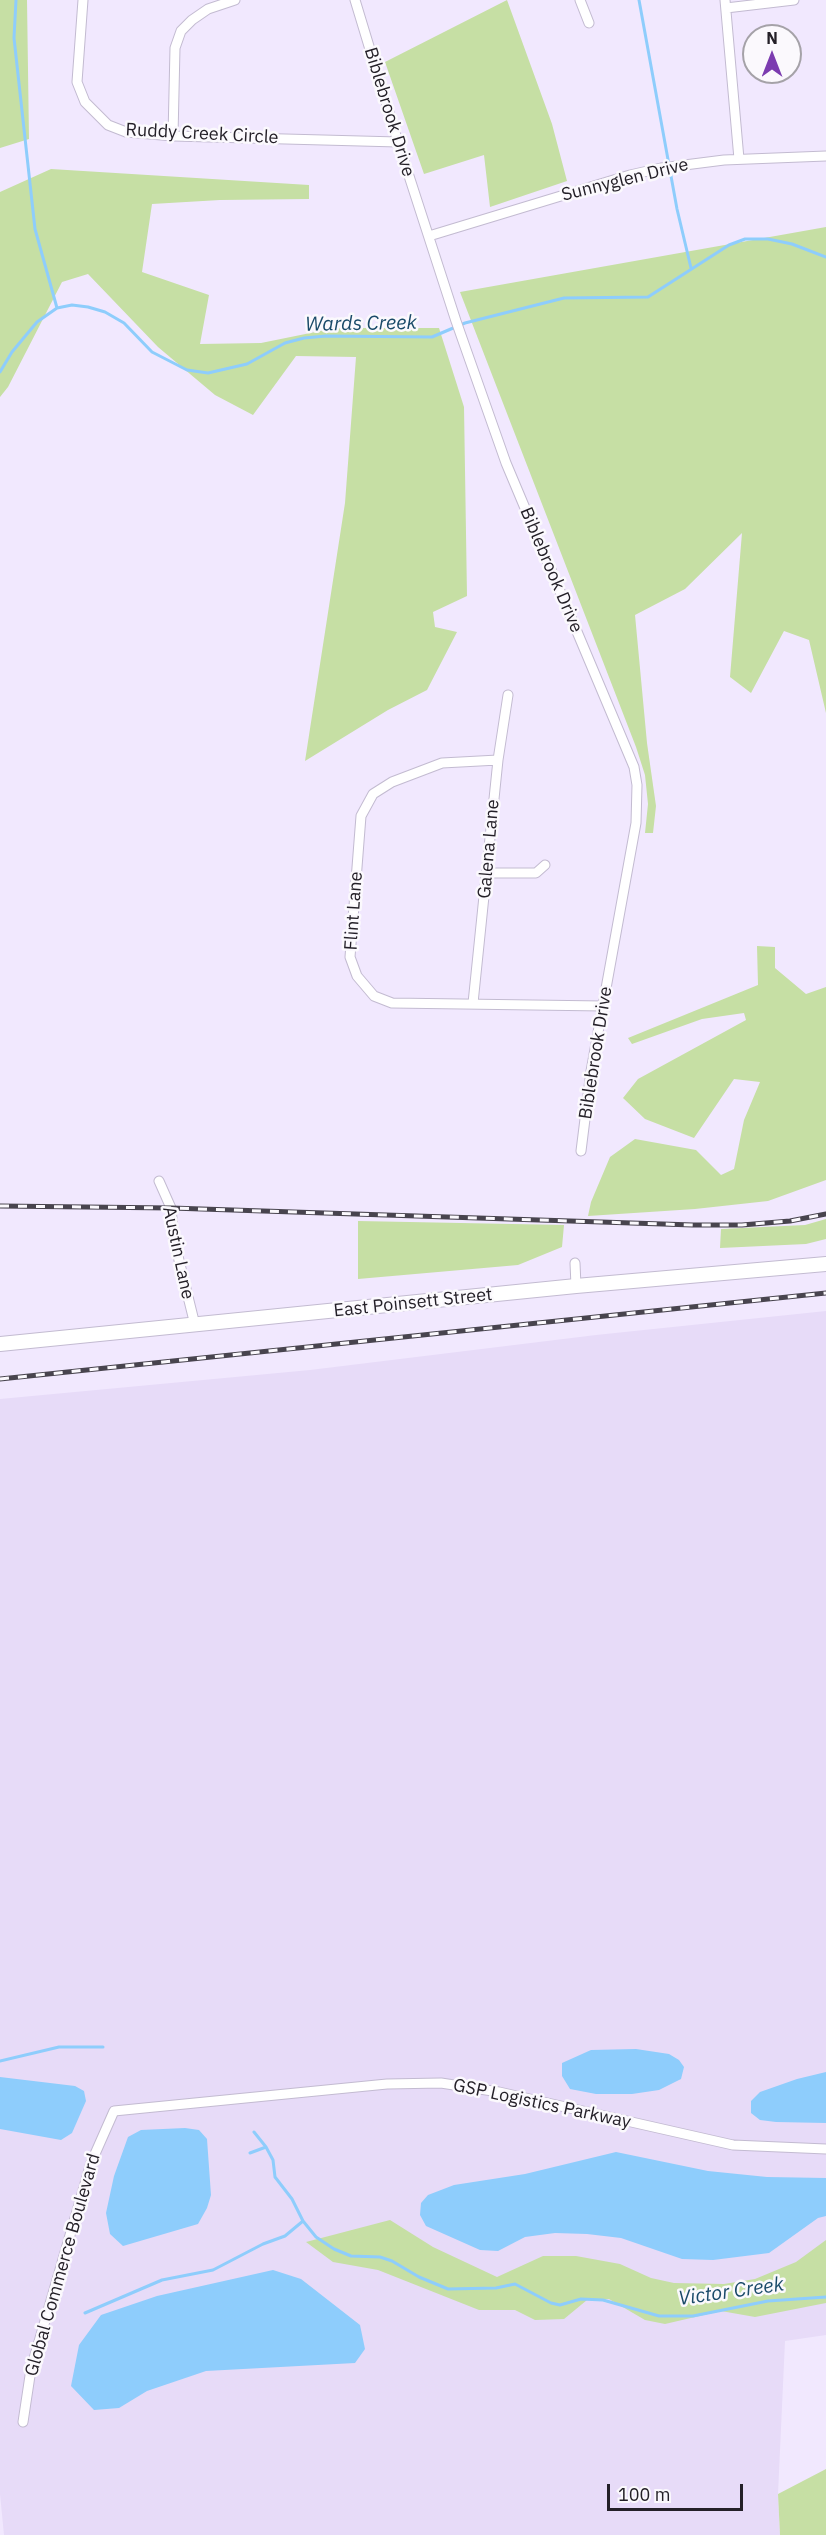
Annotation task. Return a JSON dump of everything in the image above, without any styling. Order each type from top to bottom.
[{"type":"main road","name":"East Poinsett Street","points":[[0,1344],[576,1286],[826,1264]]},
{"type":"street","name":"Ruddy Creek Circle","points":[[83,0],[77,76],[85,102],[108,125],[126,132],[173,136],[398,142]]},
{"type":"street","points":[[173,136],[174,48],[182,32],[192,20],[208,9],[235,0]]},
{"type":"street","name":"Biblebrook Drive","points":[[355,0],[457,324],[512,477],[634,767],[637,785],[636,823],[587,1097],[580,1151]]},
{"type":"street","points":[[580,0],[589,23]]},
{"type":"street","points":[[739,159],[725,4],[794,0]]},
{"type":"street","name":"Sunnyglen Drive","points":[[429,236],[630,175],[692,163],[826,156]]},
{"type":"street","name":"Galena Lane","points":[[473,1003],[498,760],[508,695]]},
{"type":"street","name":"Flint Lane","points":[[498,760],[442,763],[392,782],[373,794],[361,816],[350,957],[357,976],[374,996],[392,1003],[603,1006]]},
{"type":"street","points":[[488,873],[536,873],[545,865]]},
{"type":"street","name":"Austin Lane","points":[[159,1181],[171,1208],[174,1240],[195,1325]]},
{"type":"street","points":[[575,1263],[576,1286]]},
{"type":"street","name":"GSP Logistics Parkway","points":[[114,2111],[387,2084],[441,2083],[499,2092],[733,2145],[826,2149]]},
{"type":"street","name":"Global Commerce Boulevard","points":[[23,2422],[31,2369],[91,2163],[114,2111]]},
{"type":"shaded area","points":[[826,1311],[826,2335],[785,2341],[778,2494],[780,2535],[4,2535],[0,2494],[0,1399],[310,1370],[596,1335]]},
{"type":"green space","points":[[0,0],[27,0],[29,139],[0,148]]},
{"type":"green space","points":[[507,0],[552,124],[567,181],[490,207],[484,155],[424,174],[385,62]]},
{"type":"green space","points":[[51,169],[309,185],[309,199],[220,200],[152,204],[142,272],[209,295],[200,344],[261,343],[335,328],[439,328],[464,407],[467,596],[433,612],[435,627],[457,632],[427,690],[388,710],[305,761],[345,503],[356,357],[296,356],[253,415],[215,395],[158,347],[88,274],[62,282],[8,387],[0,397],[0,192]]},
{"type":"green space","points":[[826,227],[826,713],[809,640],[784,631],[751,693],[730,677],[742,533],[685,589],[635,615],[647,743],[656,806],[653,833],[645,833],[648,804],[645,775],[636,747],[460,292]]},
{"type":"green space","points":[[757,946],[775,947],[775,968],[806,994],[826,987],[826,1180],[768,1201],[695,1209],[588,1216],[591,1202],[610,1157],[635,1139],[696,1150],[721,1175],[734,1169],[744,1120],[760,1082],[734,1079],[694,1138],[645,1119],[623,1098],[638,1079],[746,1020],[744,1013],[702,1019],[632,1044],[628,1038],[758,985]]},
{"type":"green space","points":[[826,1219],[826,1239],[806,1244],[720,1248],[721,1229],[805,1225]]},
{"type":"green space","points":[[358,1221],[564,1225],[562,1247],[518,1265],[358,1279]]},
{"type":"green space","points":[[390,2220],[433,2247],[497,2277],[543,2256],[576,2256],[620,2264],[651,2278],[674,2283],[724,2284],[755,2279],[796,2262],[826,2240],[826,2303],[755,2317],[721,2311],[665,2324],[645,2320],[609,2299],[587,2300],[564,2319],[535,2320],[515,2310],[479,2310],[378,2270],[333,2262],[306,2242]]},
{"type":"green space","points":[[826,2469],[826,2535],[780,2535],[778,2494]]},
{"type":"water","points":[[636,2049],[669,2054],[679,2060],[684,2067],[681,2079],[659,2090],[632,2094],[596,2094],[570,2089],[562,2076],[562,2063],[591,2050]]},
{"type":"water","points":[[826,2072],[826,2123],[760,2120],[751,2113],[751,2101],[760,2092]]},
{"type":"water","points":[[0,2077],[75,2086],[84,2091],[86,2101],[72,2133],[61,2140],[0,2129]]},
{"type":"water","points":[[185,2128],[199,2130],[207,2139],[211,2195],[207,2208],[198,2224],[123,2246],[110,2234],[106,2213],[114,2176],[128,2137],[141,2130]]},
{"type":"water","points":[[616,2152],[708,2171],[767,2177],[826,2178],[826,2216],[818,2218],[769,2253],[713,2260],[682,2259],[621,2238],[587,2234],[555,2233],[525,2237],[498,2251],[480,2250],[426,2226],[420,2215],[421,2203],[428,2195],[454,2185],[525,2174]]},
{"type":"water","points":[[273,2270],[301,2279],[360,2325],[365,2349],[355,2363],[206,2371],[147,2391],[119,2408],[94,2410],[71,2386],[79,2345],[101,2315],[157,2296]]},
{"type":"waterway","points":[[16,0],[14,38],[35,229],[57,308]]},
{"type":"waterway","points":[[639,0],[677,209],[691,268]]},
{"type":"waterway","name":"Wards Creek","points":[[0,372],[12,352],[37,322],[57,308],[72,305],[105,312],[124,323],[152,352],[187,370],[208,373],[247,364],[285,343],[304,338],[326,336],[432,337],[465,323],[564,298],[648,297],[729,245],[745,239],[768,239],[792,244],[826,257]]},
{"type":"waterway","name":"Victor Creek","points":[[0,2061],[59,2047],[103,2047]]},
{"type":"waterway","name":"Victor Creek","points":[[254,2132],[273,2160],[275,2177],[316,2237],[334,2249],[351,2256],[380,2257],[392,2261],[419,2277],[448,2289],[496,2288],[515,2284],[551,2303],[560,2305],[581,2299],[603,2300],[659,2316],[693,2316],[768,2301],[826,2297]]},
{"type":"waterway","points":[[250,2153],[266,2147]]},
{"type":"waterway","points":[[85,2313],[162,2280],[213,2270],[263,2244],[285,2236],[303,2221]]},
{"type":"railway","points":[[0,1206],[171,1208],[693,1225],[742,1225],[790,1221],[826,1214]]},
{"type":"railway","points":[[0,1379],[826,1293]]}]
